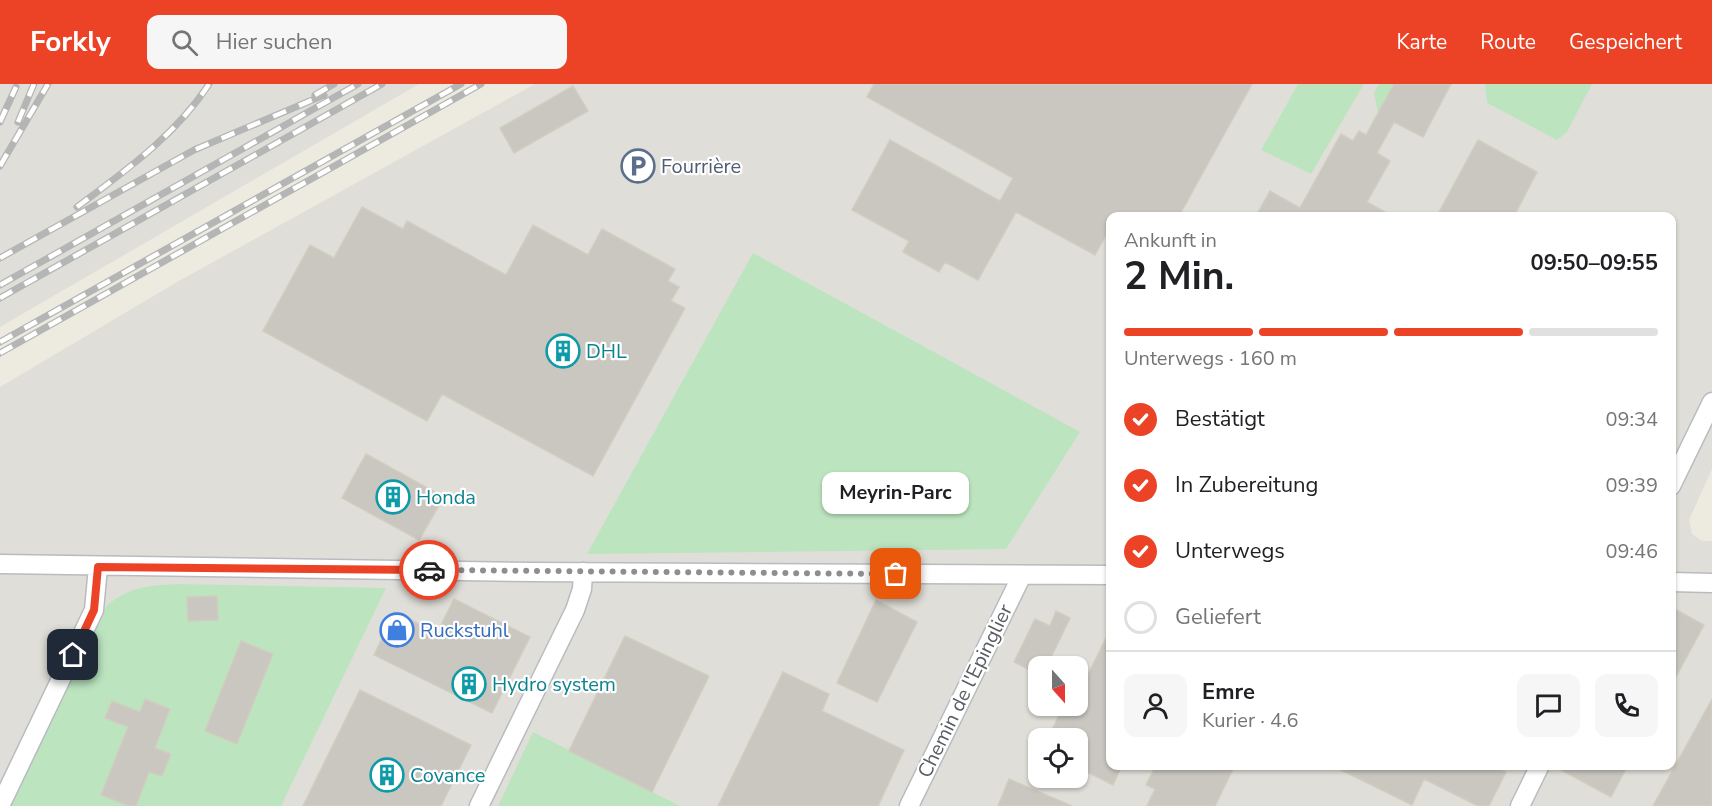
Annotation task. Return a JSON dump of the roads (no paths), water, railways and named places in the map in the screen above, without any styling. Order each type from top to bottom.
[{"type":"street","points":[[1676,476],[1712,402]]},
{"type":"street","points":[[0,564],[583,572],[1106,575]]},
{"type":"street","points":[[0,806],[94,610],[98,567]]},
{"type":"street","points":[[479,806],[575,610],[582,589],[583,572]]},
{"type":"street","name":"Chemin de l'Epinglier","points":[[909,806],[1022,575]]},
{"type":"street","points":[[1676,582],[1712,583]]},
{"type":"street","points":[[1520,806],[1538,770]]},
{"type":"railway","points":[[18,122],[34,84]]},
{"type":"railway","points":[[0,166],[48,84]]},
{"type":"railway","points":[[77,207],[149,151],[181,120],[209,84]]},
{"type":"railway","points":[[315,95],[334,84]]},
{"type":"railway","points":[[0,285],[358,84]]},
{"type":"railway","points":[[0,298],[382,84]]},
{"type":"railway","points":[[0,342],[461,84]]},
{"type":"railway","points":[[0,353],[481,84]]},
{"type":"railway","points":[[0,122],[16,87]]},
{"type":"railway","points":[[0,258],[194,150],[324,95]]},
{"type":"place","name":"Fourrière","points":[[638,166]]},
{"type":"place","name":"DHL","points":[[563,351]]},
{"type":"place","name":"Honda","points":[[393,497]]},
{"type":"place","name":"Meyrin-Parc","points":[[896,574]]},
{"type":"place","name":"Ruckstuhl","points":[[397,630]]},
{"type":"place","name":"Hydro system","points":[[469,684]]},
{"type":"place","name":"Covance","points":[[387,775]]}]
